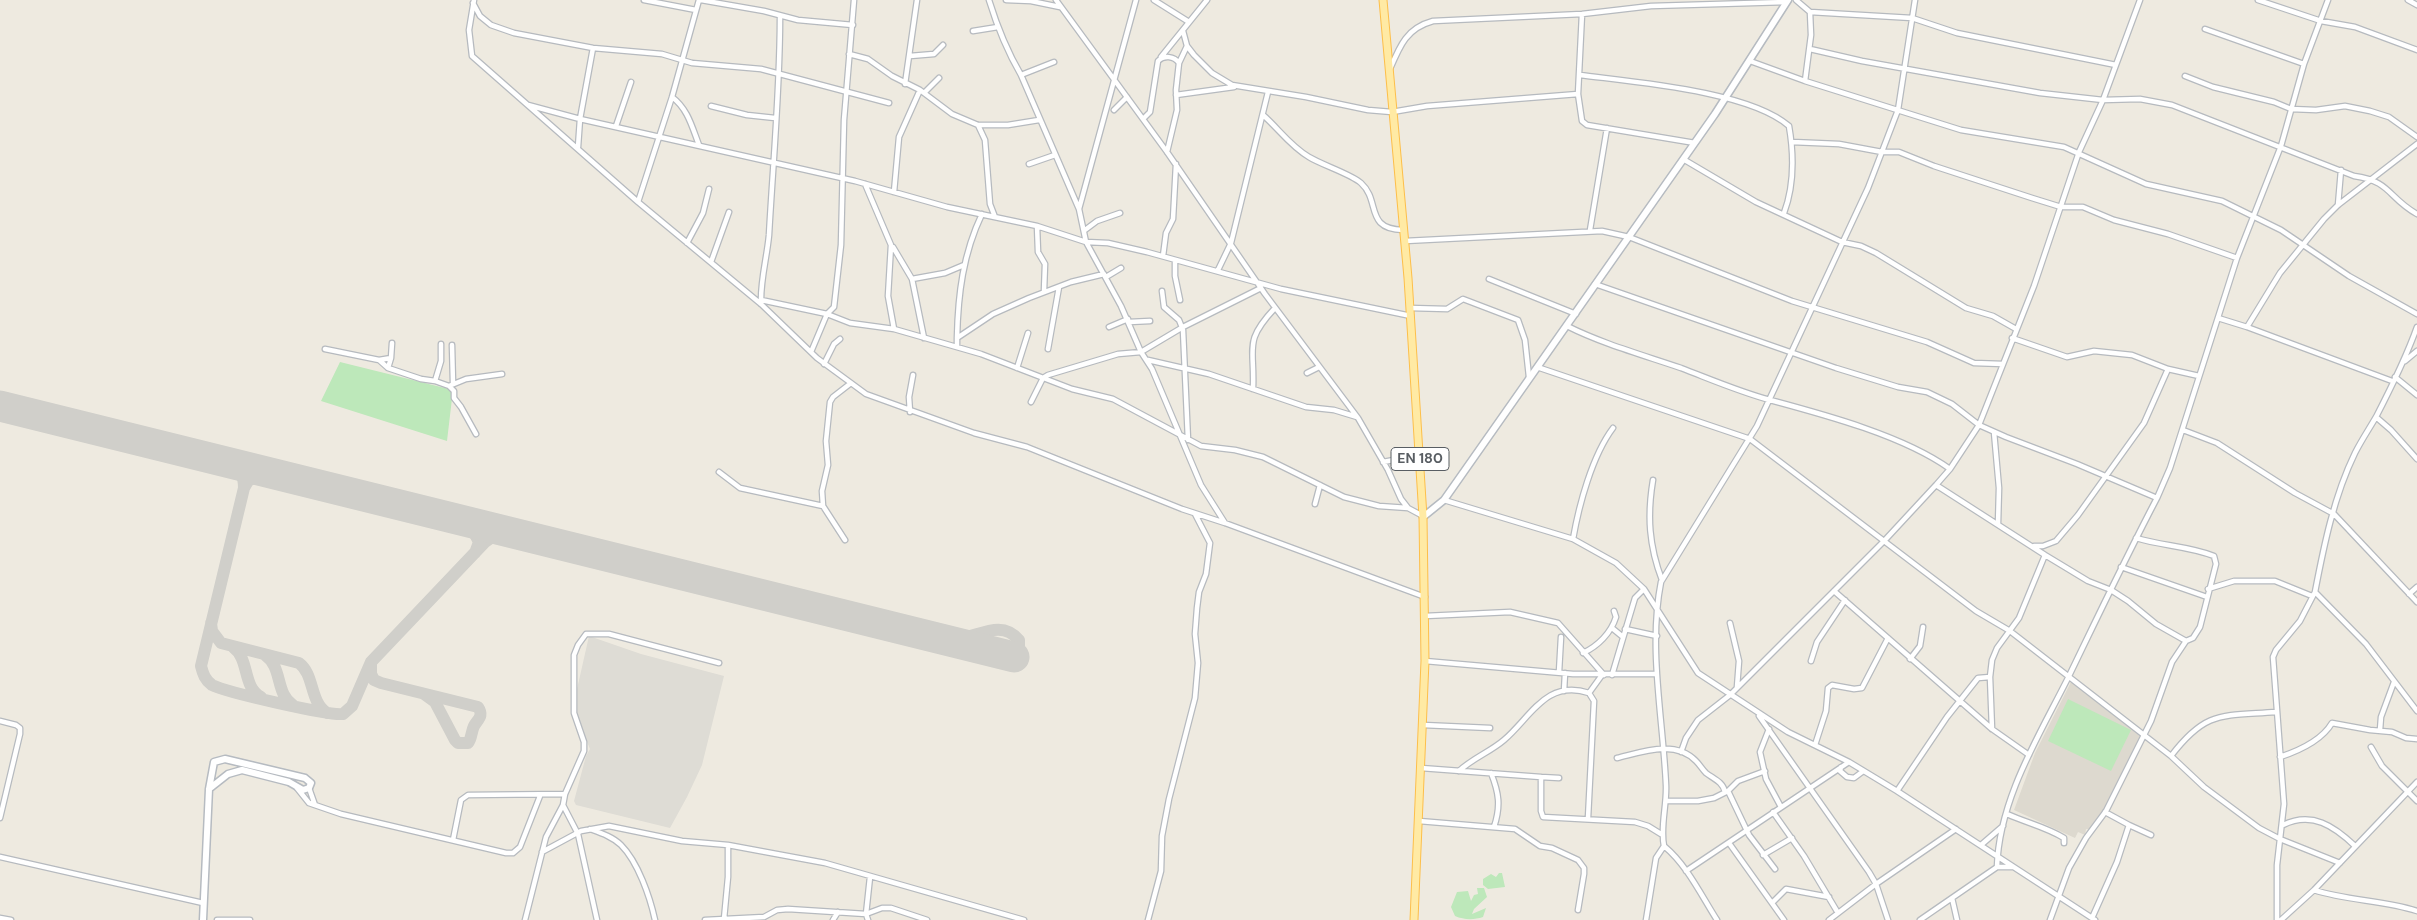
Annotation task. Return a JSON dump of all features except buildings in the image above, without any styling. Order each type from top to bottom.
[{"type":"main road","name":"EN 180","points":[[1383,0],[1410,312],[1424,516],[1423,725],[1414,920]]},
{"type":"street","points":[[644,0],[696,10]]},
{"type":"street","points":[[638,202],[672,97],[681,59],[700,0],[764,11],[780,17],[852,25]]},
{"type":"street","points":[[811,352],[827,314],[834,307],[836,300],[846,90],[854,0]]},
{"type":"street","points":[[905,84],[917,0]]},
{"type":"street","points":[[990,0],[998,27],[1021,75],[1078,209],[1085,230],[1086,242],[1128,320],[1141,352],[1148,360],[1201,485],[1225,523]]},
{"type":"street","points":[[1006,0],[1031,1],[1060,7]]},
{"type":"street","points":[[1056,0],[1176,164],[1275,308],[1295,331],[1319,368],[1358,418],[1401,499],[1408,508]]},
{"type":"street","points":[[1078,209],[1136,0]]},
{"type":"street","points":[[1154,0],[1189,22]]},
{"type":"street","points":[[1143,119],[1150,112],[1155,68],[1161,57],[1207,0]]},
{"type":"street","points":[[1796,0],[1810,12],[1912,18],[1957,33],[2116,65]]},
{"type":"street","points":[[1717,920],[1674,854],[1664,846],[1662,834],[1666,801],[1656,674],[1657,611],[1662,580],[1750,439],[1771,400],[1882,152],[1898,110],[1915,0]]},
{"type":"street","points":[[1681,752],[1686,738],[1698,720],[1730,695],[1885,540],[1950,469],[1979,425],[2034,286],[2079,152],[2103,100],[2140,0]]},
{"type":"street","points":[[2258,0],[2321,21],[2355,27],[2417,50]]},
{"type":"street","points":[[1997,868],[1997,856],[2007,814],[2029,756],[2121,567],[2158,498],[2183,430],[2237,258],[2282,146],[2304,64],[2328,0]]},
{"type":"street","points":[[2408,0],[2417,5]]},
{"type":"street","points":[[1390,70],[1401,45],[1413,29],[1433,21],[1582,14],[1651,6],[1787,1]]},
{"type":"street","points":[[761,302],[827,314],[850,323],[894,329],[957,346],[1043,378],[1128,405],[1201,446],[1235,450],[1263,457],[1344,497],[1379,506],[1408,508],[1424,516],[1444,500],[1576,314],[1595,284],[1695,143],[1750,61],[1787,1]]},
{"type":"street","points":[[474,2],[480,16],[491,25],[514,33],[593,48],[662,54],[704,65],[748,66],[846,90],[889,103]]},
{"type":"street","points":[[474,2],[469,30],[472,56],[638,202],[761,302],[824,364],[866,394],[910,412],[1027,448],[1195,514],[1225,523],[1425,598]]},
{"type":"street","points":[[1805,81],[1810,50],[1810,12]]},
{"type":"street","points":[[1582,14],[1578,94],[1582,121],[1587,125],[1695,143]]},
{"type":"street","points":[[761,302],[762,275],[769,237],[775,118],[780,74],[780,17]]},
{"type":"street","points":[[973,31],[998,27]]},
{"type":"street","points":[[2205,29],[2304,64]]},
{"type":"street","points":[[1183,31],[1187,46],[1208,70],[1236,87]]},
{"type":"street","points":[[910,56],[934,54],[943,44]]},
{"type":"street","points":[[1167,152],[1176,115],[1176,95],[1180,63],[1187,46]]},
{"type":"street","points":[[578,148],[580,120],[593,48]]},
{"type":"street","points":[[1810,50],[1905,69],[2040,92],[2103,100],[2140,98],[2172,105],[2229,129],[2282,146],[2354,176],[2372,178],[2382,183],[2405,207],[2417,214]]},
{"type":"street","points":[[849,54],[868,60],[905,84],[922,91],[952,114],[978,125],[1008,125],[1039,120]]},
{"type":"street","points":[[1161,57],[1168,56],[1180,63]]},
{"type":"street","points":[[1750,61],[1805,81],[1962,130],[2000,138],[2056,145],[2079,152],[2146,184],[2222,201],[2255,217],[2303,245],[2349,276],[2417,314]]},
{"type":"street","points":[[1021,75],[1054,62]]},
{"type":"street","points":[[1580,76],[1656,85],[1726,97],[1783,120],[1789,126],[1792,142],[1791,183],[1784,213]]},
{"type":"street","points":[[2184,76],[2213,87],[2274,102],[2291,109],[2316,110],[2345,106],[2370,110],[2389,117],[2417,137]]},
{"type":"street","points":[[894,192],[899,138],[922,91],[939,78]]},
{"type":"street","points":[[616,126],[631,82]]},
{"type":"street","points":[[1176,95],[1236,87],[1306,97],[1368,110],[1392,112],[1427,106],[1578,94]]},
{"type":"street","points":[[1218,270],[1231,243],[1242,190],[1268,92]]},
{"type":"street","points":[[672,97],[681,104],[688,116],[699,145]]},
{"type":"street","points":[[1114,110],[1127,98]]},
{"type":"street","points":[[527,105],[580,120],[616,126],[699,145],[1037,226],[1086,242],[1108,243],[1163,256],[1356,306],[1410,312],[1447,309],[1463,299],[1518,320],[1526,340],[1529,379]]},
{"type":"street","points":[[711,106],[747,115],[775,118]]},
{"type":"street","points":[[1263,115],[1289,143],[1306,156],[1362,184],[1370,194],[1373,212],[1379,221],[1389,230],[1403,230]]},
{"type":"street","points":[[978,125],[985,140],[990,204],[995,217]]},
{"type":"street","points":[[1590,230],[1607,128]]},
{"type":"street","points":[[1792,142],[1839,144],[1882,152],[1907,154],[1934,166],[2061,207],[2083,207],[2114,220],[2168,234],[2237,258]]},
{"type":"street","points":[[2247,326],[2267,292],[2303,245],[2338,205],[2417,144]]},
{"type":"street","points":[[1030,164],[1055,155]]},
{"type":"street","points":[[1683,159],[1756,202],[1784,213],[1842,242],[1861,246],[1876,253],[1966,308],[1993,316],[2016,329]]},
{"type":"street","points":[[1163,256],[1166,233],[1173,220],[1176,164]]},
{"type":"street","points":[[2338,205],[2341,170]]},
{"type":"street","points":[[865,184],[891,245],[912,279],[924,338]]},
{"type":"street","points":[[687,243],[703,213],[709,189]]},
{"type":"street","points":[[711,262],[729,212]]},
{"type":"street","points":[[1085,230],[1097,221],[1120,213]]},
{"type":"street","points":[[957,346],[964,265],[968,247],[982,214]]},
{"type":"street","points":[[1037,226],[1038,252],[1045,264],[1044,291]]},
{"type":"street","points":[[1404,242],[1590,230],[1602,231],[1628,237],[1812,308],[1843,315],[1927,342],[1974,363],[2003,364]]},
{"type":"street","points":[[891,245],[888,296],[894,329]]},
{"type":"street","points":[[1175,260],[1175,276],[1180,300]]},
{"type":"street","points":[[912,279],[945,273],[964,265]]},
{"type":"street","points":[[957,338],[993,314],[1044,291],[1105,276],[1120,268]]},
{"type":"street","points":[[1489,279],[1576,314]]},
{"type":"street","points":[[1595,284],[1791,353],[1898,387],[1927,392],[1952,404],[1979,425],[1994,432],[2158,498]]},
{"type":"street","points":[[1048,349],[1059,287]]},
{"type":"street","points":[[1031,402],[1043,378],[1118,354],[1141,352],[1183,327],[1261,288]]},
{"type":"street","points":[[1162,290],[1164,307],[1183,327],[1188,440]]},
{"type":"street","points":[[1253,389],[1252,342],[1260,325],[1275,308]]},
{"type":"street","points":[[2218,318],[2247,326],[2393,379],[2417,396]]},
{"type":"street","points":[[1110,327],[1128,320],[1150,321]]},
{"type":"street","points":[[1567,326],[1623,349],[1771,400],[1791,404],[1867,430],[1933,457],[1950,469]]},
{"type":"street","points":[[2277,920],[2276,885],[2284,804],[2276,712],[2274,653],[2300,621],[2314,594],[2340,486],[2393,379],[2404,362],[2417,327]]},
{"type":"street","points":[[1017,368],[1028,334]]},
{"type":"street","points":[[2012,338],[2067,357],[2094,351],[2132,355],[2168,369],[2199,376]]},
{"type":"street","points":[[824,364],[834,344],[840,339]]},
{"type":"street","points":[[388,368],[392,343]]},
{"type":"street","points":[[436,382],[441,361],[441,344]]},
{"type":"street","points":[[452,345],[451,384],[454,398],[476,434]]},
{"type":"street","points":[[325,348],[379,360],[391,358]]},
{"type":"street","points":[[2404,362],[2417,350]]},
{"type":"street","points":[[379,360],[388,368],[436,382],[451,384],[466,378],[502,374]]},
{"type":"street","points":[[1148,360],[1253,389],[1306,407],[1334,410],[1358,418]]},
{"type":"street","points":[[1537,367],[1750,439],[1976,611],[2010,631],[2171,756],[2204,787],[2259,828],[2280,839],[2340,863]]},
{"type":"street","points":[[1307,373],[1319,368]]},
{"type":"street","points":[[2034,546],[2048,545],[2062,536],[2146,420],[2159,385],[2168,369]]},
{"type":"street","points":[[910,412],[909,397],[913,374]]},
{"type":"street","points":[[845,540],[823,506],[822,491],[828,469],[827,423],[830,402],[833,396],[851,383]]},
{"type":"street","points":[[2376,416],[2417,459]]},
{"type":"street","points":[[1573,539],[1586,487],[1603,444],[1612,428]]},
{"type":"street","points":[[2183,430],[2217,443],[2294,493],[2334,514],[2417,602]]},
{"type":"street","points":[[1994,432],[2000,488],[1998,524]]},
{"type":"street","points":[[1383,462],[1420,455]]},
{"type":"street","points":[[719,472],[740,488],[823,506]]},
{"type":"street","points":[[1653,480],[1649,504],[1649,533],[1654,560],[1662,580]]},
{"type":"street","points":[[1315,504],[1320,485]]},
{"type":"street","points":[[1936,485],[2088,582],[2111,590],[2140,609],[2156,624],[2186,641]]},
{"type":"street","points":[[1444,500],[1573,539],[1619,564],[1644,590],[1698,673],[1756,713],[1849,762],[1862,772],[1897,791],[2094,919],[2117,862],[2129,825]]},
{"type":"street","points":[[1148,920],[1160,871],[1162,836],[1169,799],[1195,698],[1198,663],[1195,634],[1198,599],[1206,574],[1210,539],[1195,514]]},
{"type":"street","points":[[2050,920],[2069,868],[2086,838],[2105,812],[2144,735],[2170,667],[2186,641],[2193,638],[2200,627],[2208,589],[2216,564],[2214,556],[2194,549],[2159,545],[2136,538]]},
{"type":"street","points":[[1992,729],[1990,677],[1992,660],[1997,648],[2019,618],[2045,556]]},
{"type":"street","points":[[2121,567],[2207,598]]},
{"type":"street","points":[[2208,589],[2234,581],[2275,581],[2314,594],[2366,644],[2417,711]]},
{"type":"street","points":[[2409,594],[2417,587]]},
{"type":"street","points":[[1612,675],[1635,598],[1644,590]]},
{"type":"street","points":[[1834,591],[1992,729],[2029,756]]},
{"type":"street","points":[[1812,662],[1817,642],[1845,600]]},
{"type":"street","points":[[1583,653],[1593,648],[1612,628],[1616,617],[1614,611]]},
{"type":"street","points":[[1425,616],[1505,612],[1558,623],[1603,675]]},
{"type":"street","points":[[1730,624],[1739,661],[1737,687]]},
{"type":"street","points":[[1910,659],[1920,646],[1923,627]]},
{"type":"street","points":[[1612,628],[1623,637]]},
{"type":"street","points":[[1625,629],[1657,636]]},
{"type":"street","points":[[525,920],[550,825],[563,805],[565,794],[584,751],[583,737],[574,713],[572,664],[578,645],[586,634],[609,634],[719,663]]},
{"type":"street","points":[[1558,672],[1560,637]]},
{"type":"street","points":[[1815,745],[1826,711],[1830,686],[1862,688],[1888,638]]},
{"type":"street","points":[[1424,662],[1603,675],[1656,674]]},
{"type":"street","points":[[1564,691],[1565,673]]},
{"type":"street","points":[[1589,694],[1603,675]]},
{"type":"street","points":[[1897,791],[1960,700],[1978,678],[1990,677]]},
{"type":"street","points":[[2380,730],[2382,717],[2394,682]]},
{"type":"street","points":[[1459,771],[1478,756],[1503,741],[1547,696],[1564,691],[1589,694],[1594,701],[1588,818]]},
{"type":"street","points":[[2171,756],[2190,734],[2211,719],[2276,712]]},
{"type":"street","points":[[1756,713],[1876,884],[1888,920]]},
{"type":"street","points":[[0,721],[16,725],[20,728],[20,734],[0,818]]},
{"type":"street","points":[[2280,757],[2300,750],[2328,730],[2332,723],[2380,730],[2417,739]]},
{"type":"street","points":[[1423,725],[1490,728]]},
{"type":"street","points":[[1769,729],[1760,752],[1772,793],[1781,807]]},
{"type":"street","points":[[2371,747],[2382,766],[2417,801]]},
{"type":"street","points":[[1617,758],[1663,748],[1681,752],[1695,760],[1705,772],[1722,784],[1746,829],[1774,869]]},
{"type":"street","points":[[202,920],[209,789],[214,762],[225,758],[305,778],[311,783],[309,788],[315,805]]},
{"type":"street","points":[[1686,871],[1729,843],[1746,829],[1849,762]]},
{"type":"street","points":[[1842,767],[1840,771],[1847,777],[1854,778],[1862,772]]},
{"type":"street","points":[[1421,768],[1559,778]]},
{"type":"street","points":[[209,789],[228,774],[242,770],[289,782],[303,790],[309,788]]},
{"type":"street","points":[[1666,801],[1708,800],[1727,791],[1738,782],[1765,771]]},
{"type":"street","points":[[1491,773],[1499,792],[1499,808],[1494,827]]},
{"type":"street","points":[[1540,777],[1541,811],[1543,817],[1588,818],[1642,824],[1662,834]]},
{"type":"street","points":[[2281,920],[2314,890],[2417,782]]},
{"type":"street","points":[[296,786],[308,802],[315,805],[386,826],[513,853],[520,847],[540,796]]},
{"type":"street","points":[[453,840],[461,800],[468,795],[540,796],[555,793],[565,794]]},
{"type":"street","points":[[563,805],[578,834],[597,920]]},
{"type":"street","points":[[1773,812],[1792,838],[1838,912]]},
{"type":"street","points":[[2105,812],[2150,834]]},
{"type":"street","points":[[2007,814],[2027,823],[2050,829],[2064,838],[2064,843]]},
{"type":"street","points":[[2283,825],[2300,818],[2314,820],[2334,828],[2355,846]]},
{"type":"street","points":[[1419,821],[1515,829],[1540,846],[1552,848],[1578,860],[1584,868],[1578,910]]},
{"type":"street","points":[[1981,845],[2004,825]]},
{"type":"street","points":[[542,852],[589,829],[609,826],[682,841],[728,845],[825,863],[1024,920]]},
{"type":"street","points":[[589,829],[608,836],[621,844],[643,881],[652,902],[655,920]]},
{"type":"street","points":[[1829,920],[1876,884],[1956,830]]},
{"type":"street","points":[[1763,855],[1792,838]]},
{"type":"street","points":[[1729,843],[1784,920]]},
{"type":"street","points":[[724,919],[728,877],[728,845]]},
{"type":"street","points":[[1646,920],[1656,858],[1664,846]]},
{"type":"street","points":[[0,857],[203,904]]},
{"type":"street","points":[[1920,920],[1997,868],[2012,867]]},
{"type":"street","points":[[868,920],[866,914],[870,877]]},
{"type":"street","points":[[1772,903],[1786,889],[1828,897]]},
{"type":"street","points":[[2314,890],[2336,897],[2388,903],[2417,911]]},
{"type":"street","points":[[1952,898],[1957,920]]},
{"type":"street","points":[[706,920],[763,918],[777,910],[788,909],[866,914],[882,908],[891,908],[927,920]]},
{"type":"street","points":[[833,920],[838,912]]},
{"type":"street","points":[[1,918],[11,920]]},
{"type":"street","points":[[217,920],[250,920]]},
{"type":"shaded area","points":[[589,636],[641,654],[724,676],[702,765],[670,828],[576,805],[574,801],[586,756],[590,749],[575,713],[575,698]]},
{"type":"shaded area","points":[[2072,680],[2144,735],[2105,812],[2092,830],[2086,829],[2085,835],[2078,832],[2075,838],[2014,810],[2035,753]]},
{"type":"green space","points":[[340,362],[453,390],[447,441],[321,401]]},
{"type":"green space","points":[[2068,699],[2131,730],[2111,771],[2048,741]]},
{"type":"green space","points":[[1499,873],[1502,873],[1505,887],[1488,889],[1483,885],[1483,879],[1491,874],[1496,877]]},
{"type":"green space","points":[[1477,888],[1484,888],[1487,897],[1474,909],[1472,914],[1486,908],[1483,917],[1469,919],[1455,916],[1451,907],[1457,892],[1468,891],[1471,901],[1474,895],[1478,894]]},
{"type":"taxiway","points":[[229,462],[241,473],[244,488]]},
{"type":"taxiway","points":[[266,472],[248,481],[244,488],[201,666],[205,677],[212,685],[256,698],[299,708],[343,714],[352,706],[371,662],[485,542],[495,535],[512,532]]},
{"type":"taxiway","points":[[468,521],[479,542],[475,553]]},
{"type":"taxiway","points":[[211,623],[212,631],[221,643],[299,663],[308,674],[317,702],[327,713]]},
{"type":"taxiway","points":[[944,639],[964,638],[993,630],[1006,631],[1013,634],[1019,640],[1019,652],[1014,657]]},
{"type":"taxiway","points":[[233,647],[242,658],[251,687],[261,697]]},
{"type":"taxiway","points":[[265,655],[271,660],[284,694],[293,705]]},
{"type":"taxiway","points":[[371,663],[371,674],[374,680],[381,683],[478,707],[480,710],[479,719],[474,726],[468,743],[458,743],[455,740],[435,702],[424,694]]},
{"type":"runway","points":[[0,406],[1014,657]]}]
